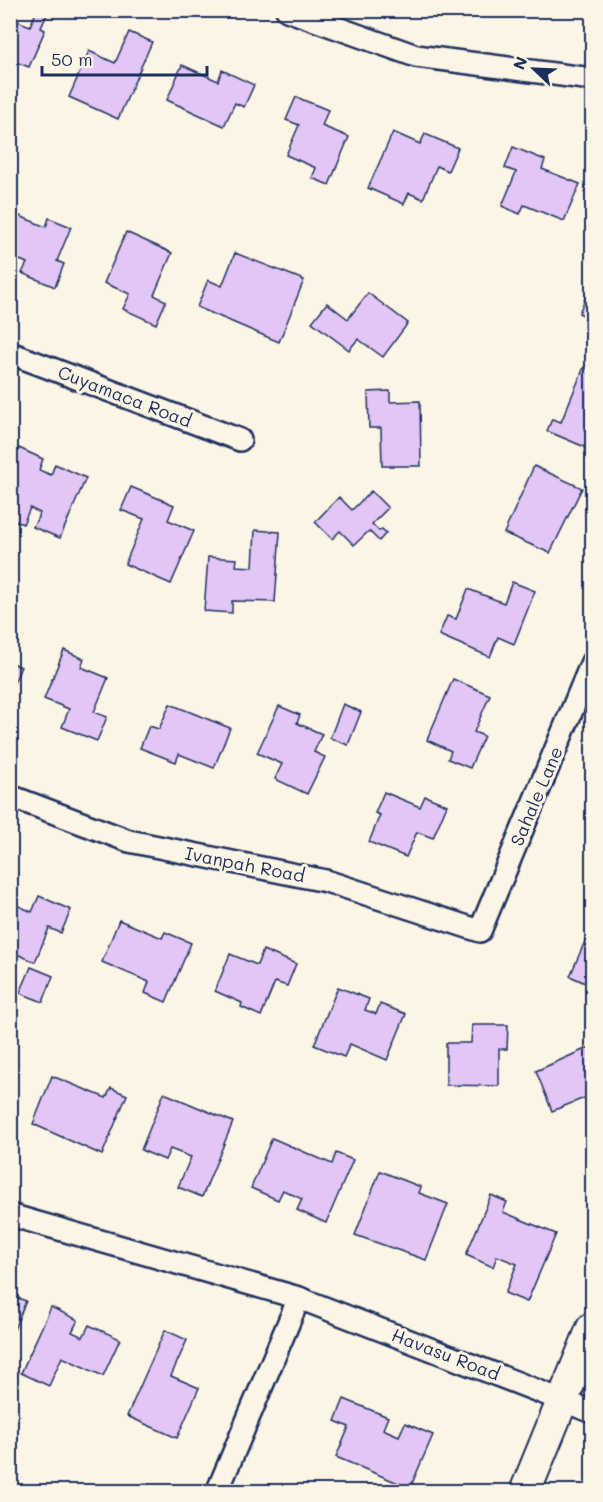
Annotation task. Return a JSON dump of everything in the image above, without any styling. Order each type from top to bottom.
[{"type":"main road","points":[[525,1491],[592,1328]]},
{"type":"street","points":[[287,10],[416,56],[592,79]]},
{"type":"street","name":"Cuyamaca Road","points":[[10,353],[240,440]]},
{"type":"street","name":"Sahale Lane","points":[[480,931],[592,662]]},
{"type":"street","name":"Ivanpah Road","points":[[10,796],[129,841],[326,881],[480,931]]},
{"type":"street","name":"Havasu Road","points":[[10,1215],[299,1298],[592,1412]]},
{"type":"street","points":[[217,1491],[299,1298]]},
{"type":"building","points":[[37,10],[48,12],[41,28],[45,30],[29,67],[10,60],[10,18],[30,26]]},
{"type":"building","points":[[129,32],[152,42],[118,119],[69,97],[89,51],[115,63]]},
{"type":"building","points":[[182,65],[218,81],[222,70],[254,85],[244,107],[235,103],[224,126],[167,100]]},
{"type":"building","points":[[296,97],[328,110],[322,126],[349,137],[329,185],[312,178],[316,168],[286,155],[299,125],[286,120]]},
{"type":"building","points":[[393,132],[420,144],[425,134],[458,148],[448,171],[437,166],[423,199],[409,193],[404,204],[368,188]]},
{"type":"building","points":[[513,147],[545,160],[542,169],[580,184],[564,221],[524,205],[520,214],[502,206],[516,172],[505,168]]},
{"type":"building","points":[[10,212],[46,227],[49,218],[71,227],[57,261],[64,264],[55,287],[22,273],[27,263],[10,256]]},
{"type":"building","points":[[126,232],[172,253],[154,295],[166,301],[156,324],[123,309],[130,294],[104,283]]},
{"type":"building","points":[[235,253],[304,280],[279,342],[197,307],[208,280],[222,286]]},
{"type":"building","points":[[368,293],[408,323],[383,357],[358,339],[349,350],[312,322],[327,303],[348,319]]},
{"type":"building","points":[[587,294],[592,296],[592,319],[579,313]]},
{"type":"building","points":[[584,367],[592,371],[592,450],[547,431],[552,419],[561,422]]},
{"type":"building","points":[[390,391],[390,402],[420,401],[421,466],[382,466],[381,428],[369,428],[368,392]]},
{"type":"building","points":[[19,448],[43,459],[39,470],[51,475],[55,464],[86,478],[60,538],[33,527],[40,513],[30,508],[23,524],[10,519],[10,468]]},
{"type":"building","points":[[534,466],[582,488],[550,553],[504,533]]},
{"type":"building","points":[[131,487],[174,505],[168,520],[194,531],[171,584],[125,564],[144,519],[121,510]]},
{"type":"building","points":[[371,491],[388,508],[372,524],[379,531],[382,529],[386,533],[379,541],[369,531],[354,545],[340,531],[332,539],[315,522],[339,497],[352,510]]},
{"type":"building","points":[[255,530],[280,532],[275,602],[232,601],[232,613],[204,611],[208,557],[237,559],[236,566],[253,567]]},
{"type":"building","points":[[512,582],[535,591],[514,644],[498,637],[490,657],[439,635],[447,616],[456,619],[468,589],[504,603]]},
{"type":"building","points":[[64,650],[84,659],[81,667],[108,678],[94,712],[107,717],[97,741],[62,727],[69,709],[44,699]]},
{"type":"building","points":[[10,662],[21,667],[10,692]]},
{"type":"building","points":[[453,679],[490,695],[474,732],[484,736],[470,768],[448,759],[451,751],[427,740]]},
{"type":"building","points":[[170,704],[230,728],[214,768],[179,754],[176,762],[140,748],[149,726],[159,729]]},
{"type":"building","points":[[343,704],[361,712],[348,745],[330,738]]},
{"type":"building","points":[[279,706],[300,715],[297,723],[322,734],[314,752],[325,757],[307,794],[275,779],[282,764],[257,753]]},
{"type":"building","points":[[384,792],[420,807],[425,796],[447,805],[433,838],[417,832],[406,857],[369,842],[380,815],[375,813]]},
{"type":"building","points":[[39,896],[71,910],[61,933],[49,928],[35,962],[10,951],[10,902],[32,912]]},
{"type":"building","points":[[119,920],[162,938],[165,932],[191,943],[166,1002],[145,993],[149,982],[102,962]]},
{"type":"building","points":[[592,925],[592,986],[570,976]]},
{"type":"building","points":[[263,950],[296,964],[287,986],[275,982],[261,1016],[241,1007],[242,1003],[215,991],[230,954],[257,965]]},
{"type":"building","points":[[31,967],[53,976],[43,1002],[20,993]]},
{"type":"building","points":[[338,987],[369,999],[365,1010],[376,1014],[380,1004],[406,1014],[387,1060],[350,1044],[344,1057],[314,1045]]},
{"type":"building","points":[[472,1025],[508,1025],[507,1049],[499,1049],[499,1086],[446,1085],[446,1043],[471,1043]]},
{"type":"building","points":[[592,1046],[592,1095],[552,1111],[536,1071]]},
{"type":"building","points":[[52,1076],[106,1098],[111,1088],[127,1095],[102,1155],[33,1124]]},
{"type":"building","points":[[164,1093],[233,1122],[202,1197],[178,1187],[191,1157],[170,1149],[165,1160],[141,1150]]},
{"type":"building","points":[[272,1138],[332,1164],[336,1153],[353,1160],[326,1223],[297,1210],[302,1199],[283,1190],[278,1200],[251,1188]]},
{"type":"building","points":[[380,1171],[421,1187],[419,1193],[448,1204],[426,1260],[355,1235]]},
{"type":"building","points":[[491,1195],[507,1202],[503,1212],[556,1234],[527,1302],[505,1293],[517,1264],[497,1256],[493,1267],[466,1255]]},
{"type":"building","points":[[10,1295],[26,1301],[10,1339]]},
{"type":"building","points":[[51,1307],[78,1320],[72,1332],[83,1337],[89,1325],[120,1339],[103,1376],[62,1357],[49,1386],[21,1373]]},
{"type":"building","points":[[165,1330],[187,1340],[171,1376],[199,1388],[177,1438],[127,1416]]},
{"type":"building","points":[[344,1399],[388,1417],[383,1429],[399,1436],[405,1423],[433,1435],[410,1488],[336,1457],[349,1427],[335,1421]]}]
